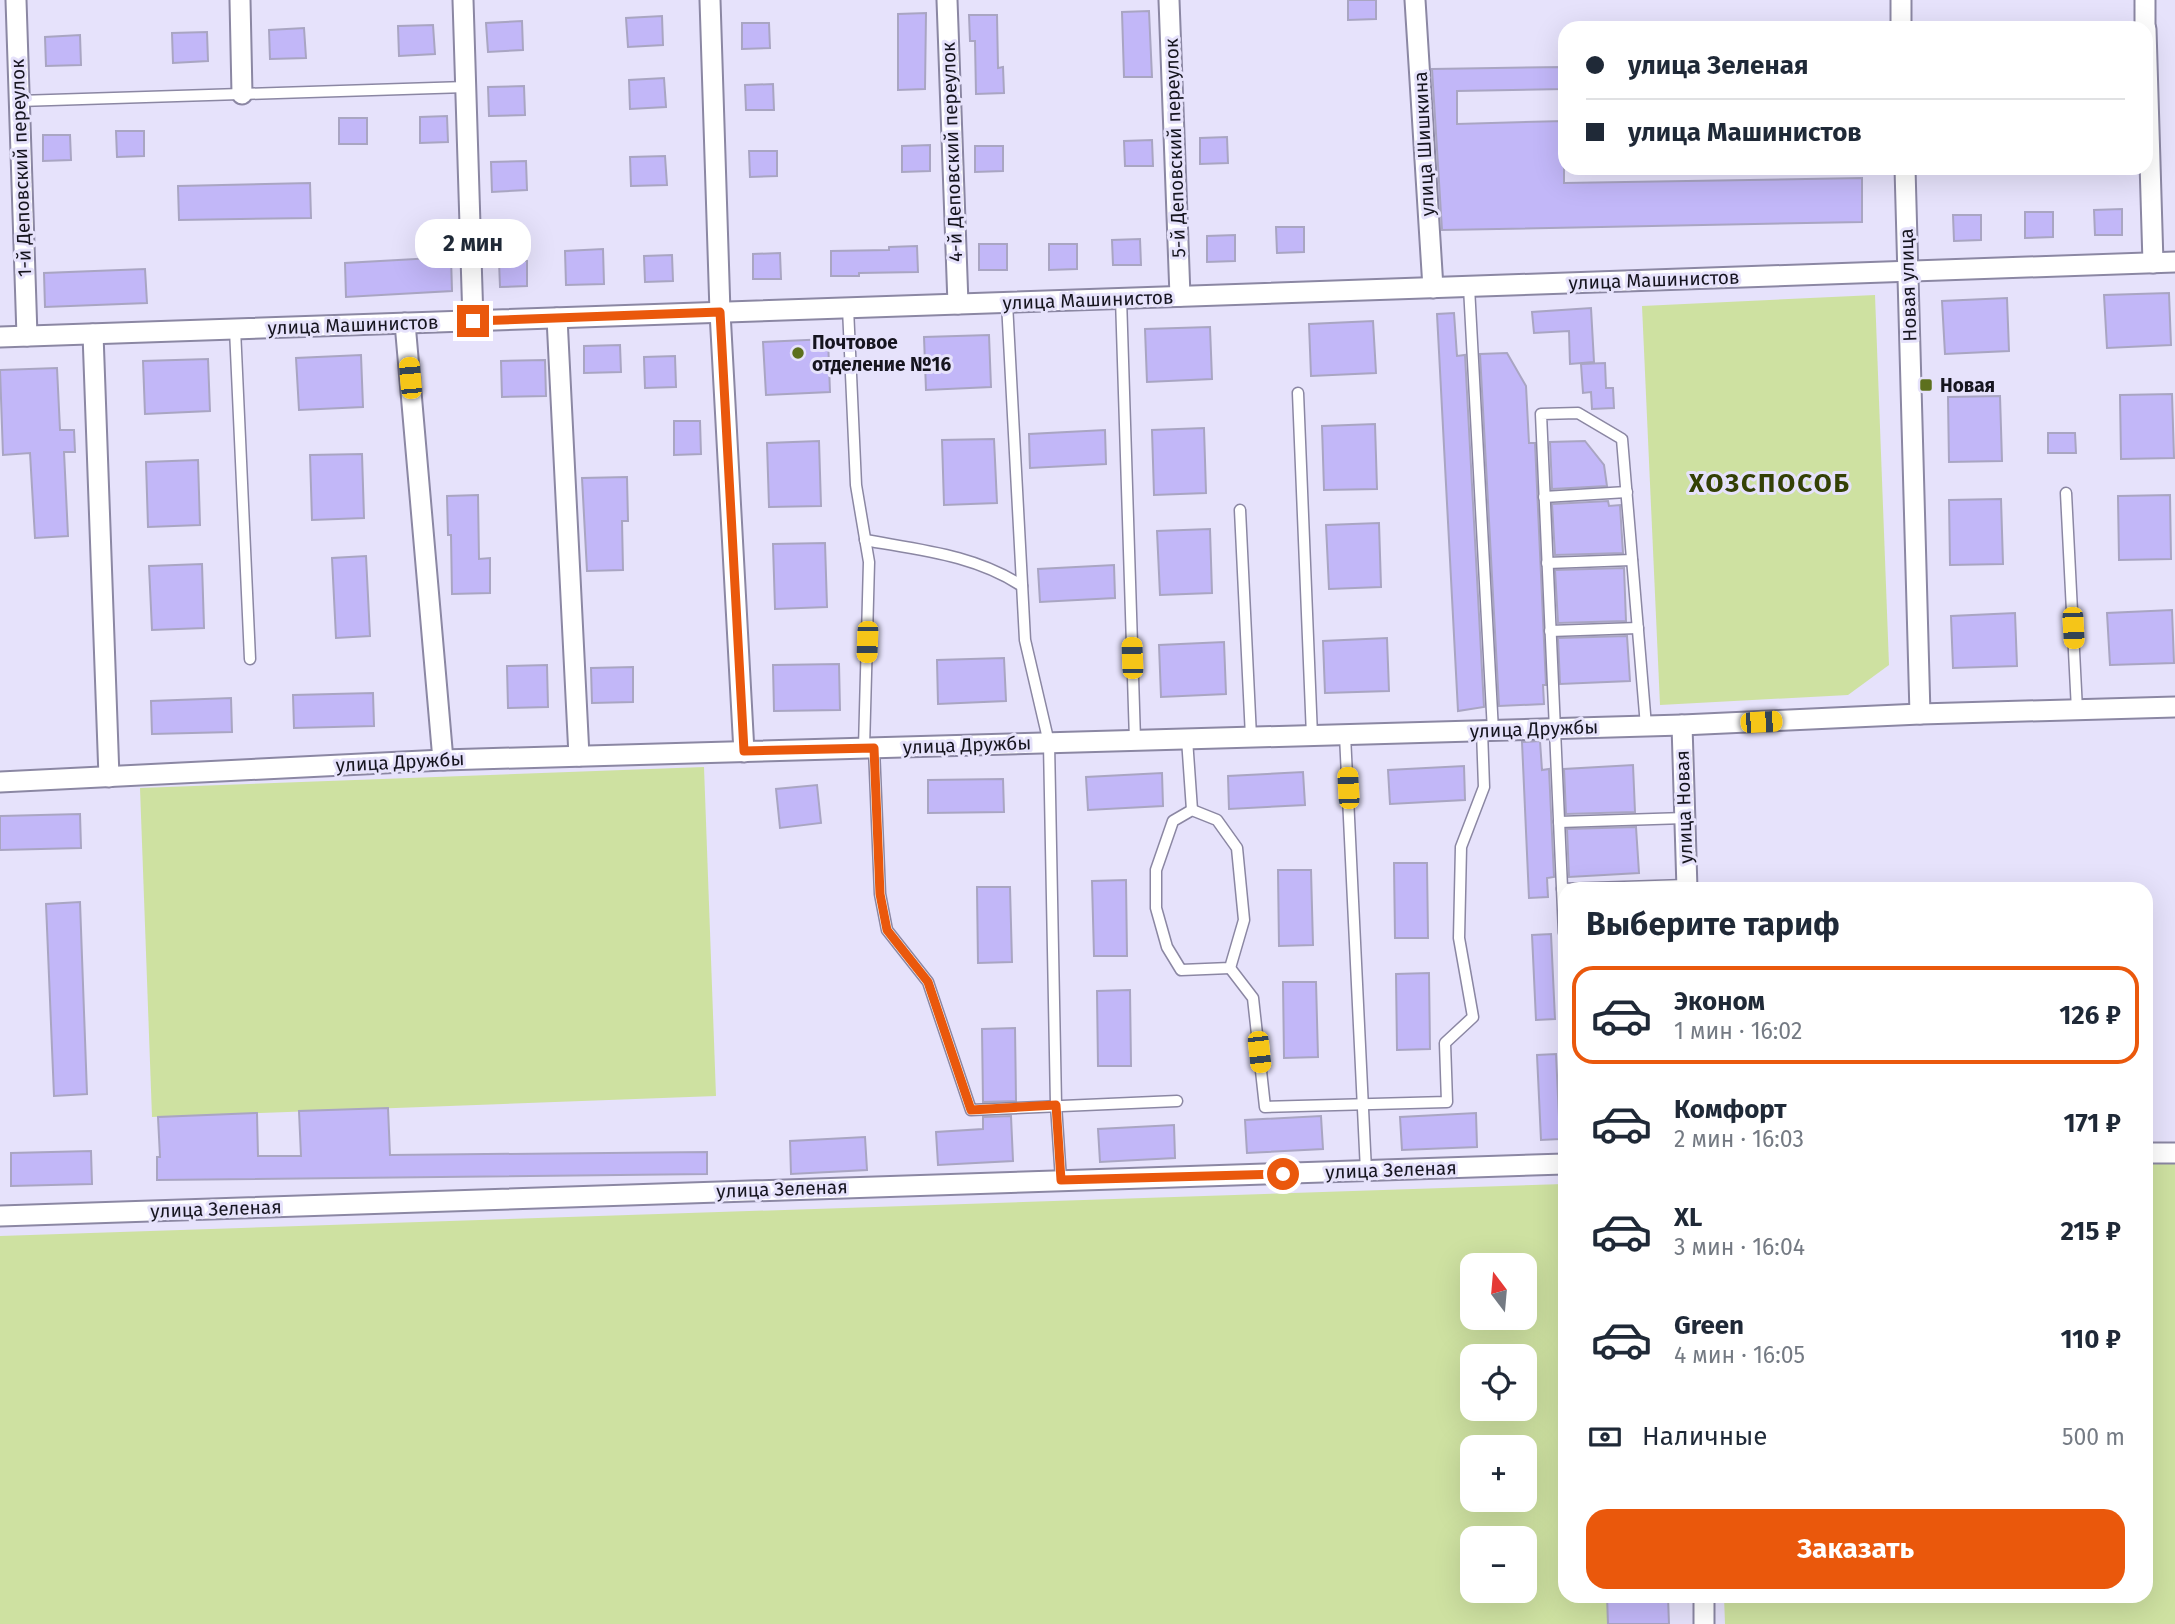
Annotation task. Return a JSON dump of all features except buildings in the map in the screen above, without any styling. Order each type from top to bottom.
[{"type":"street","name":"1-й Деповский переулок","points":[[16,0],[27,336]]},
{"type":"street","points":[[240,0],[242,94]]},
{"type":"street","points":[[463,0],[473,321]]},
{"type":"street","points":[[710,0],[720,312],[744,751]]},
{"type":"street","name":"4-й Деповский переулок","points":[[947,0],[958,304]]},
{"type":"street","name":"5-й Деповский переулок","points":[[1169,0],[1180,296]]},
{"type":"street","name":"улица Шишкина","points":[[1415,0],[1433,288]]},
{"type":"street","points":[[1900,0],[1901,21]]},
{"type":"street","points":[[2145,0],[2146,21]]},
{"type":"street","name":"Новая улица","points":[[1905,175],[1920,714]]},
{"type":"street","points":[[2150,175],[2153,263]]},
{"type":"street","name":"улица Машинистов","points":[[0,337],[2175,262]]},
{"type":"street","points":[[557,318],[579,756]]},
{"type":"street","points":[[405,323],[443,760]]},
{"type":"street","points":[[93,334],[109,776]]},
{"type":"street","points":[[1920,714],[2175,707]]},
{"type":"street","name":"улица Дружбы","points":[[0,782],[443,760],[1555,729],[1920,714]]},
{"type":"street","name":"улица Новая","points":[[1682,725],[1686,882]]},
{"type":"street","points":[[2153,1153],[2175,1153]]},
{"type":"street","name":"улица Зеленая","points":[[0,1216],[1558,1164]]},
{"type":"street","points":[[1704,1603],[1704,1624]]},
{"type":"lane","points":[[19,101],[466,87]]},
{"type":"lane","points":[[1230,968],[1253,998],[1265,1107],[1447,1102],[1445,1043],[1473,1017],[1459,937],[1461,847],[1484,787],[1488,731],[1469,287]]},
{"type":"lane","points":[[1121,299],[1135,740]]},
{"type":"lane","points":[[1007,303],[1025,640],[1049,743],[1056,1105],[1061,1180]]},
{"type":"lane","points":[[848,308],[856,485],[869,562],[869,748],[880,894],[887,930],[928,982],[971,1110],[1177,1101]]},
{"type":"lane","points":[[235,329],[250,659]]},
{"type":"lane","points":[[1298,393],[1312,736]]},
{"type":"lane","points":[[1562,882],[1541,414],[1578,413],[1622,439],[1646,726]]},
{"type":"lane","points":[[1544,497],[1627,492]]},
{"type":"lane","points":[[2066,493],[2077,710]]},
{"type":"lane","points":[[1240,510],[1251,737]]},
{"type":"lane","points":[[865,540],[969,559],[1001,572],[1022,586]]},
{"type":"lane","points":[[1547,563],[1632,560]]},
{"type":"lane","points":[[1550,631],[1638,628]]},
{"type":"lane","points":[[1345,735],[1366,1171]]},
{"type":"lane","points":[[1187,739],[1192,810]]},
{"type":"lane","points":[[1192,810],[1173,821],[1156,870],[1156,908],[1167,947],[1181,970],[1230,968]]},
{"type":"lane","points":[[1192,810],[1217,820],[1237,848],[1244,920],[1230,968]]},
{"type":"lane","points":[[1559,822],[1685,818]]},
{"type":"green space","points":[[1875,295],[1889,665],[1848,695],[1660,705],[1642,306]]},
{"type":"green space","points":[[704,767],[716,1096],[152,1117],[140,788]]},
{"type":"green space","points":[[2175,1143],[2175,1624],[1725,1624],[1724,1603],[2153,1603],[2153,1144]]},
{"type":"green space","points":[[1558,1184],[1558,1603],[1607,1603],[1608,1624],[0,1624],[0,1236]]},
{"type":"place","name":"Почтовое отделение №16","points":[[798,353]]},
{"type":"place","name":"Новая","points":[[1926,385]]},
{"type":"district","name":"ХОЗСПОСОБ","points":[[1770,483]]},
{"type":"route","points":[[473,321],[720,312],[744,751],[874,748],[880,894],[887,930],[928,982],[971,1110],[1056,1105],[1061,1180],[1283,1174]]}]
